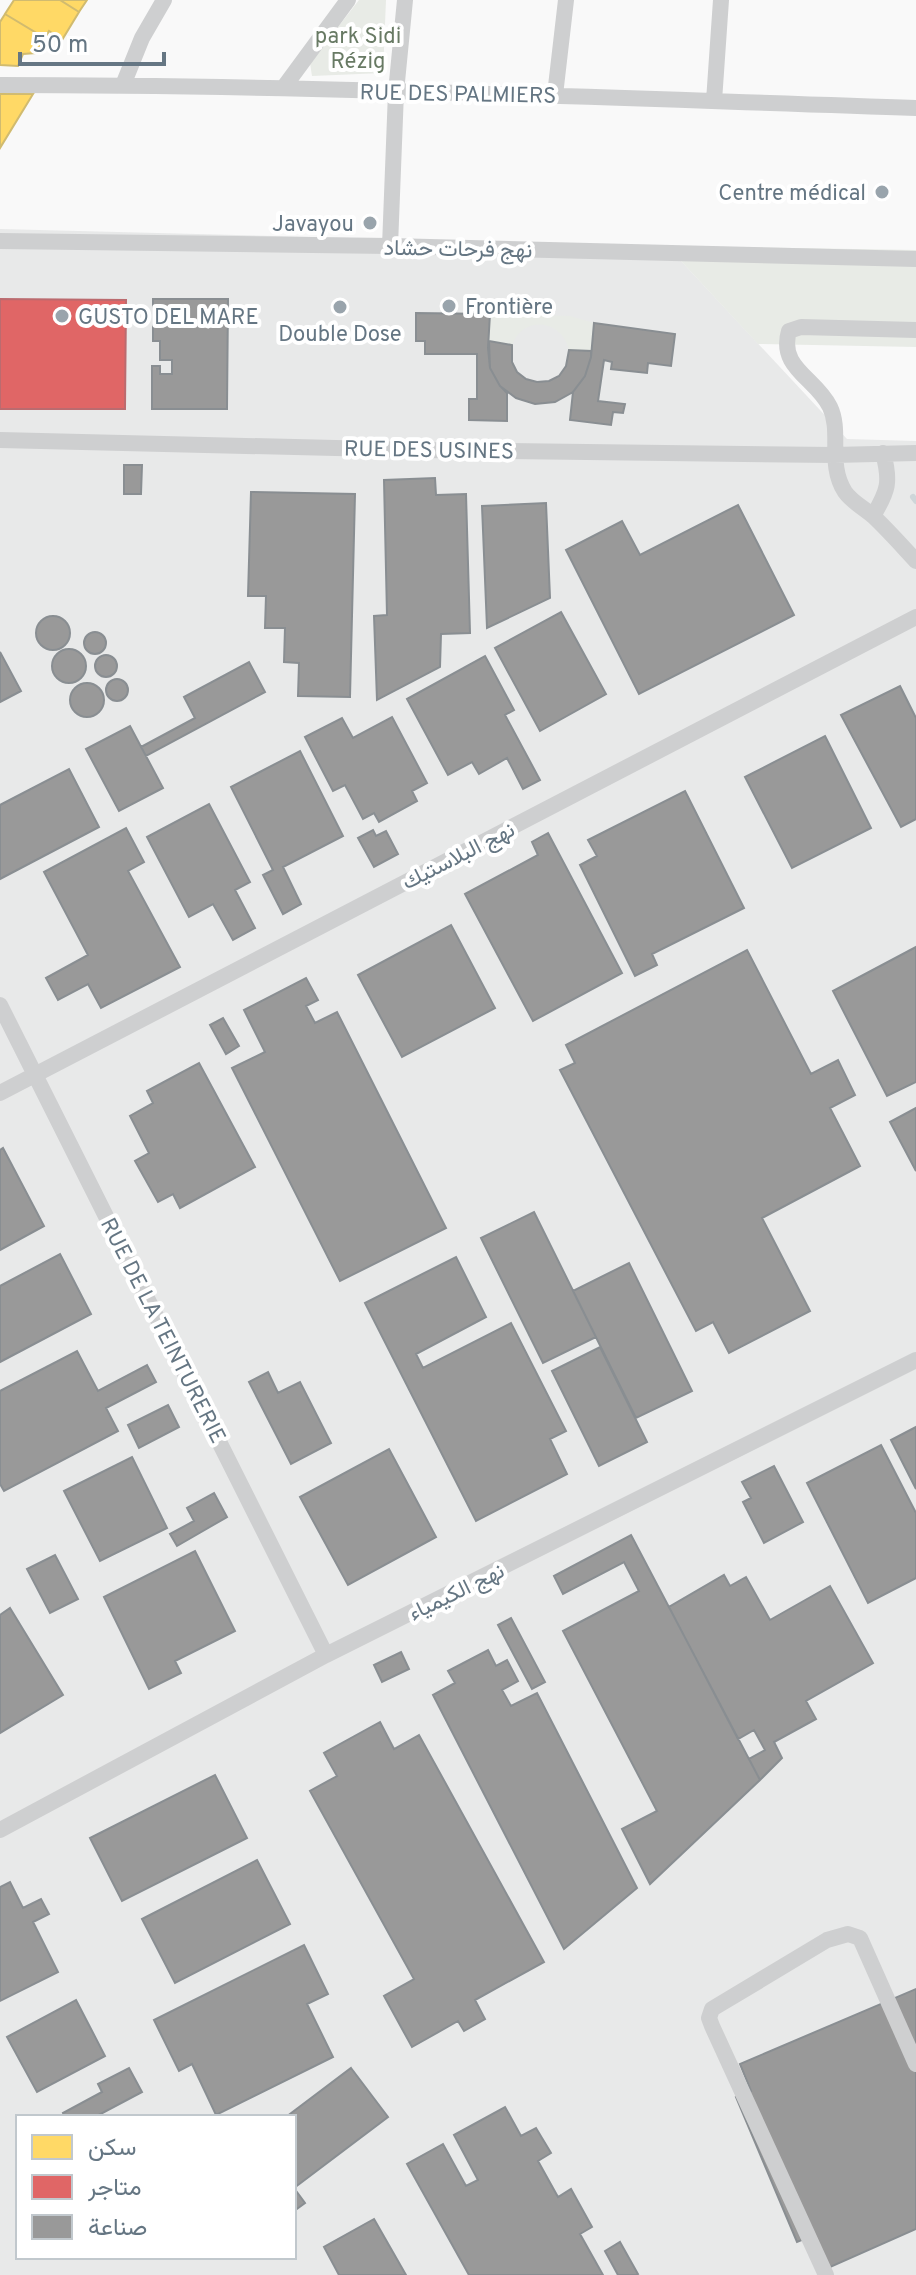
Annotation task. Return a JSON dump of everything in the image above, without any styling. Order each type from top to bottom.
[{"type":"street","points":[[123,85],[142,38],[164,0]]},
{"type":"street","points":[[284,87],[348,0]]},
{"type":"street","points":[[390,246],[396,92],[405,0]]},
{"type":"street","points":[[555,95],[566,0]]},
{"type":"street","points":[[714,101],[721,0]]},
{"type":"street","name":"RUE DES PALMIERS","points":[[0,85],[284,87],[916,108]]},
{"type":"street","name":"نهج فرحات حشاد","points":[[0,241],[390,246],[916,259]]},
{"type":"street","points":[[916,330],[801,327],[789,331],[785,345],[789,358],[830,405],[835,419],[834,455],[844,490],[916,561]]},
{"type":"street","name":"RUE DES USINES","points":[[0,440],[417,450],[834,455],[916,453]]},
{"type":"street","points":[[873,516],[888,485],[883,453]]},
{"type":"street","name":"نهج البلاستيك","points":[[0,1093],[916,617]]},
{"type":"street","name":"RUE DE LA TEINTURERIE","points":[[0,1005],[326,1655]]},
{"type":"street","name":"نهج الكيمياء","points":[[0,1830],[326,1655],[916,1360]]},
{"type":"street","points":[[826,2275],[712,2026],[709,2018],[712,2009],[827,1940],[848,1934],[860,1938],[916,2064]]},
{"type":"shaded area","points":[[0,229],[667,246],[847,439],[916,441],[916,2275],[0,2275]]},
{"type":"green space","name":"park Sidi Rézig","points":[[359,0],[386,0],[383,73],[312,76],[310,63]]},
{"type":"green space","points":[[667,246],[916,250],[916,347],[758,344]]},
{"type":"green space","points":[[490,314],[570,316],[594,323],[591,351],[569,350],[559,332],[542,325],[525,329],[517,335],[512,345],[489,341]]},
{"type":"building: سكن","points":[[14,0],[60,0],[79,12],[62,40],[49,31],[45,38],[5,14]]},
{"type":"building: سكن","points":[[60,0],[87,0],[79,12]]},
{"type":"building: سكن","points":[[5,14],[45,38],[36,53],[23,54],[18,66],[0,65],[0,22]]},
{"type":"building: سكن","points":[[0,94],[33,94],[0,148]]},
{"type":"building: متاجر","points":[[0,299],[126,300],[125,409],[0,409]]},
{"type":"building: صناعة","points":[[153,299],[228,299],[227,409],[152,409],[152,366],[160,366],[160,374],[172,374],[172,360],[160,360],[160,341],[153,341]]},
{"type":"building: صناعة","points":[[416,313],[490,314],[490,368],[507,393],[507,421],[469,420],[469,399],[477,399],[477,354],[425,354],[425,341],[416,341]]},
{"type":"building: صناعة","points":[[594,323],[675,334],[671,366],[648,363],[647,373],[611,369],[612,362],[604,360],[598,401],[625,404],[623,413],[613,412],[611,425],[570,420],[573,392],[585,376],[591,357]]},
{"type":"building: صناعة","points":[[489,341],[512,345],[512,362],[517,372],[537,382],[559,376],[566,366],[569,350],[591,351],[591,357],[585,376],[573,392],[555,402],[535,404],[516,398],[500,386],[490,368]]},
{"type":"building: صناعة","points":[[124,465],[142,465],[141,494],[124,494]]},
{"type":"building: صناعة","points":[[435,478],[436,495],[466,494],[470,633],[441,634],[440,667],[377,700],[374,616],[387,615],[384,480]]},
{"type":"building: صناعة","points":[[251,492],[355,494],[350,697],[298,696],[299,663],[284,662],[285,628],[265,628],[266,596],[248,596]]},
{"type":"building: صناعة","points":[[546,503],[550,598],[487,628],[482,506]]},
{"type":"building: صناعة","points":[[738,505],[794,615],[639,694],[566,550],[622,521],[640,555]]},
{"type":"building: صناعة","points":[[561,612],[606,694],[540,731],[495,648]]},
{"type":"building: صناعة","points":[[53,616],[65,621],[70,633],[65,645],[53,650],[41,645],[36,633],[41,621]]},
{"type":"building: صناعة","points":[[95,632],[103,635],[106,643],[103,651],[95,654],[87,651],[84,643],[87,635]]},
{"type":"building: صناعة","points":[[69,649],[81,654],[86,666],[81,678],[69,683],[57,678],[52,666],[57,654]]},
{"type":"building: صناعة","points":[[0,652],[21,691],[0,702]]},
{"type":"building: صناعة","points":[[106,655],[114,658],[117,666],[114,674],[106,677],[98,674],[95,666],[98,658]]},
{"type":"building: صناعة","points":[[485,656],[514,710],[505,715],[540,780],[523,789],[507,758],[479,774],[472,762],[448,775],[407,699]]},
{"type":"building: صناعة","points":[[249,662],[265,692],[146,756],[141,747],[195,718],[184,697]]},
{"type":"building: صناعة","points":[[117,679],[125,682],[128,690],[125,698],[117,701],[109,698],[106,690],[109,682]]},
{"type":"building: صناعة","points":[[87,683],[99,688],[104,700],[99,712],[87,717],[75,712],[70,700],[75,688]]},
{"type":"building: صناعة","points":[[900,686],[916,718],[916,819],[901,827],[841,715]]},
{"type":"building: صناعة","points":[[392,717],[427,783],[412,791],[417,801],[379,822],[374,813],[363,819],[345,785],[333,791],[305,737],[342,718],[353,738]]},
{"type":"building: صناعة","points":[[130,726],[163,788],[119,811],[86,749]]},
{"type":"building: صناعة","points":[[825,736],[871,828],[792,868],[745,777]]},
{"type":"building: صناعة","points":[[300,751],[343,836],[283,867],[301,904],[283,914],[263,875],[273,870],[231,787]]},
{"type":"building: صناعة","points":[[69,769],[99,827],[0,879],[0,805]]},
{"type":"building: صناعة","points":[[685,791],[744,908],[652,954],[657,965],[635,976],[580,865],[597,856],[588,840]]},
{"type":"building: صناعة","points":[[209,804],[250,882],[235,890],[255,928],[233,940],[213,904],[189,917],[147,837]]},
{"type":"building: صناعة","points":[[126,828],[144,862],[128,871],[180,967],[101,1008],[88,984],[58,1000],[46,978],[88,955],[44,872]]},
{"type":"building: صناعة","points":[[373,830],[376,836],[386,831],[398,854],[374,867],[358,838]]},
{"type":"building: صناعة","points":[[548,833],[622,973],[533,1021],[465,894],[538,855],[532,842]]},
{"type":"building: صناعة","points":[[451,925],[495,1008],[402,1057],[358,975]]},
{"type":"building: صناعة","points":[[916,947],[916,1082],[887,1096],[833,991]]},
{"type":"building: صناعة","points":[[747,950],[811,1074],[838,1060],[855,1095],[830,1108],[860,1166],[762,1218],[810,1311],[729,1353],[713,1322],[696,1331],[560,1070],[575,1063],[566,1045]]},
{"type":"building: صناعة","points":[[306,978],[318,1000],[306,1006],[315,1023],[337,1012],[446,1228],[340,1281],[232,1068],[265,1052],[244,1010]]},
{"type":"building: صناعة","points":[[223,1018],[239,1046],[226,1054],[210,1025]]},
{"type":"building: صناعة","points":[[199,1063],[255,1167],[180,1208],[173,1194],[158,1202],[135,1161],[149,1153],[130,1116],[153,1103],[147,1091]]},
{"type":"building: صناعة","points":[[916,1108],[916,1171],[890,1122]]},
{"type":"building: صناعة","points":[[3,1148],[44,1226],[0,1250],[0,1150]]},
{"type":"building: صناعة","points":[[534,1212],[596,1337],[543,1363],[481,1238]]},
{"type":"building: صناعة","points":[[60,1254],[91,1314],[0,1362],[0,1286]]},
{"type":"building: صناعة","points":[[456,1257],[486,1317],[416,1354],[423,1368],[511,1323],[566,1431],[550,1439],[567,1474],[476,1521],[365,1303]]},
{"type":"building: صناعة","points":[[629,1263],[692,1391],[636,1418],[573,1291]]},
{"type":"building: صناعة","points":[[600,1347],[647,1442],[599,1466],[552,1371]]},
{"type":"building: صناعة","points":[[77,1351],[98,1391],[147,1365],[156,1382],[106,1408],[118,1431],[4,1491],[0,1484],[0,1391]]},
{"type":"building: صناعة","points":[[268,1372],[278,1393],[300,1382],[331,1443],[291,1464],[249,1382]]},
{"type":"building: صناعة","points":[[168,1405],[179,1427],[139,1448],[128,1425]]},
{"type":"building: صناعة","points":[[916,1427],[916,1489],[891,1440]]},
{"type":"building: صناعة","points":[[881,1445],[916,1513],[916,1578],[868,1603],[807,1483]]},
{"type":"building: صناعة","points":[[389,1449],[436,1537],[348,1585],[300,1497]]},
{"type":"building: صناعة","points":[[132,1457],[167,1528],[100,1561],[64,1491]]},
{"type":"building: صناعة","points":[[774,1466],[803,1522],[764,1543],[743,1502],[751,1498],[742,1482]]},
{"type":"building: صناعة","points":[[214,1493],[227,1517],[177,1546],[170,1534],[194,1521],[187,1508]]},
{"type":"building: صناعة","points":[[631,1535],[760,1780],[650,1884],[622,1829],[657,1811],[563,1631],[639,1591],[624,1562],[563,1594],[554,1576]]},
{"type":"building: صناعة","points":[[195,1551],[235,1631],[175,1661],[181,1673],[149,1689],[104,1597]]},
{"type":"building: صناعة","points":[[55,1555],[78,1599],[50,1613],[27,1569]]},
{"type":"building: صناعة","points":[[724,1575],[730,1586],[746,1577],[770,1620],[830,1586],[873,1663],[806,1701],[816,1719],[774,1742],[782,1758],[760,1780],[749,1759],[765,1750],[754,1730],[738,1739],[669,1607]]},
{"type":"building: صناعة","points":[[10,1608],[63,1695],[0,1733],[0,1615]]},
{"type":"building: صناعة","points":[[511,1618],[545,1682],[532,1689],[498,1625]]},
{"type":"building: صناعة","points":[[488,1650],[496,1666],[507,1660],[518,1681],[502,1690],[511,1706],[537,1693],[637,1888],[564,1949],[433,1695],[455,1683],[448,1671]]},
{"type":"building: صناعة","points":[[401,1652],[409,1669],[382,1682],[374,1665]]},
{"type":"building: صناعة","points":[[380,1722],[394,1749],[419,1735],[544,1962],[475,2000],[485,2019],[464,2031],[458,2021],[412,2047],[384,1996],[414,1979],[310,1791],[337,1776],[324,1753]]},
{"type":"building: صناعة","points":[[215,1775],[247,1838],[122,1901],[90,1838]]},
{"type":"building: صناعة","points":[[257,1860],[290,1924],[175,1983],[142,1919]]},
{"type":"building: صناعة","points":[[10,1882],[23,1908],[41,1899],[49,1914],[33,1922],[58,1972],[0,2001],[0,1887]]},
{"type":"building: صناعة","points":[[304,1945],[328,1994],[307,2004],[333,2057],[216,2115],[192,2064],[179,2071],[154,2020]]},
{"type":"building: صناعة","points":[[916,1989],[916,2229],[828,2268],[814,2235],[797,2242],[736,2097],[751,2091],[740,2064]]},
{"type":"building: صناعة","points":[[76,2000],[105,2056],[37,2092],[7,2037]]},
{"type":"building: صناعة","points":[[129,2068],[142,2092],[99,2115],[64,2115],[102,2092],[98,2084]]},
{"type":"building: صناعة","points":[[351,2068],[388,2117],[296,2186],[296,2115],[289,2115]]},
{"type":"building: صناعة","points":[[505,2107],[521,2136],[536,2128],[551,2153],[538,2161],[558,2197],[571,2189],[592,2227],[580,2234],[603,2275],[469,2275],[407,2164],[443,2144],[466,2186],[478,2180],[454,2135]]},
{"type":"building: صناعة","points":[[296,2191],[305,2203],[296,2210]]},
{"type":"building: صناعة","points":[[374,2219],[406,2275],[339,2275],[324,2247]]},
{"type":"building: صناعة","points":[[620,2242],[638,2274],[618,2275],[605,2251]]},
{"type":"waterway","points":[[913,497],[916,501]]},
{"type":"place","name":"Centre médical","points":[[882,192]]},
{"type":"place","name":"Javayou","points":[[370,223]]},
{"type":"place","name":"Frontière","points":[[449,306]]},
{"type":"place","name":"Double Dose","points":[[340,307]]},
{"type":"place","name":"GUSTO DEL MARE","points":[[62,316]]}]
